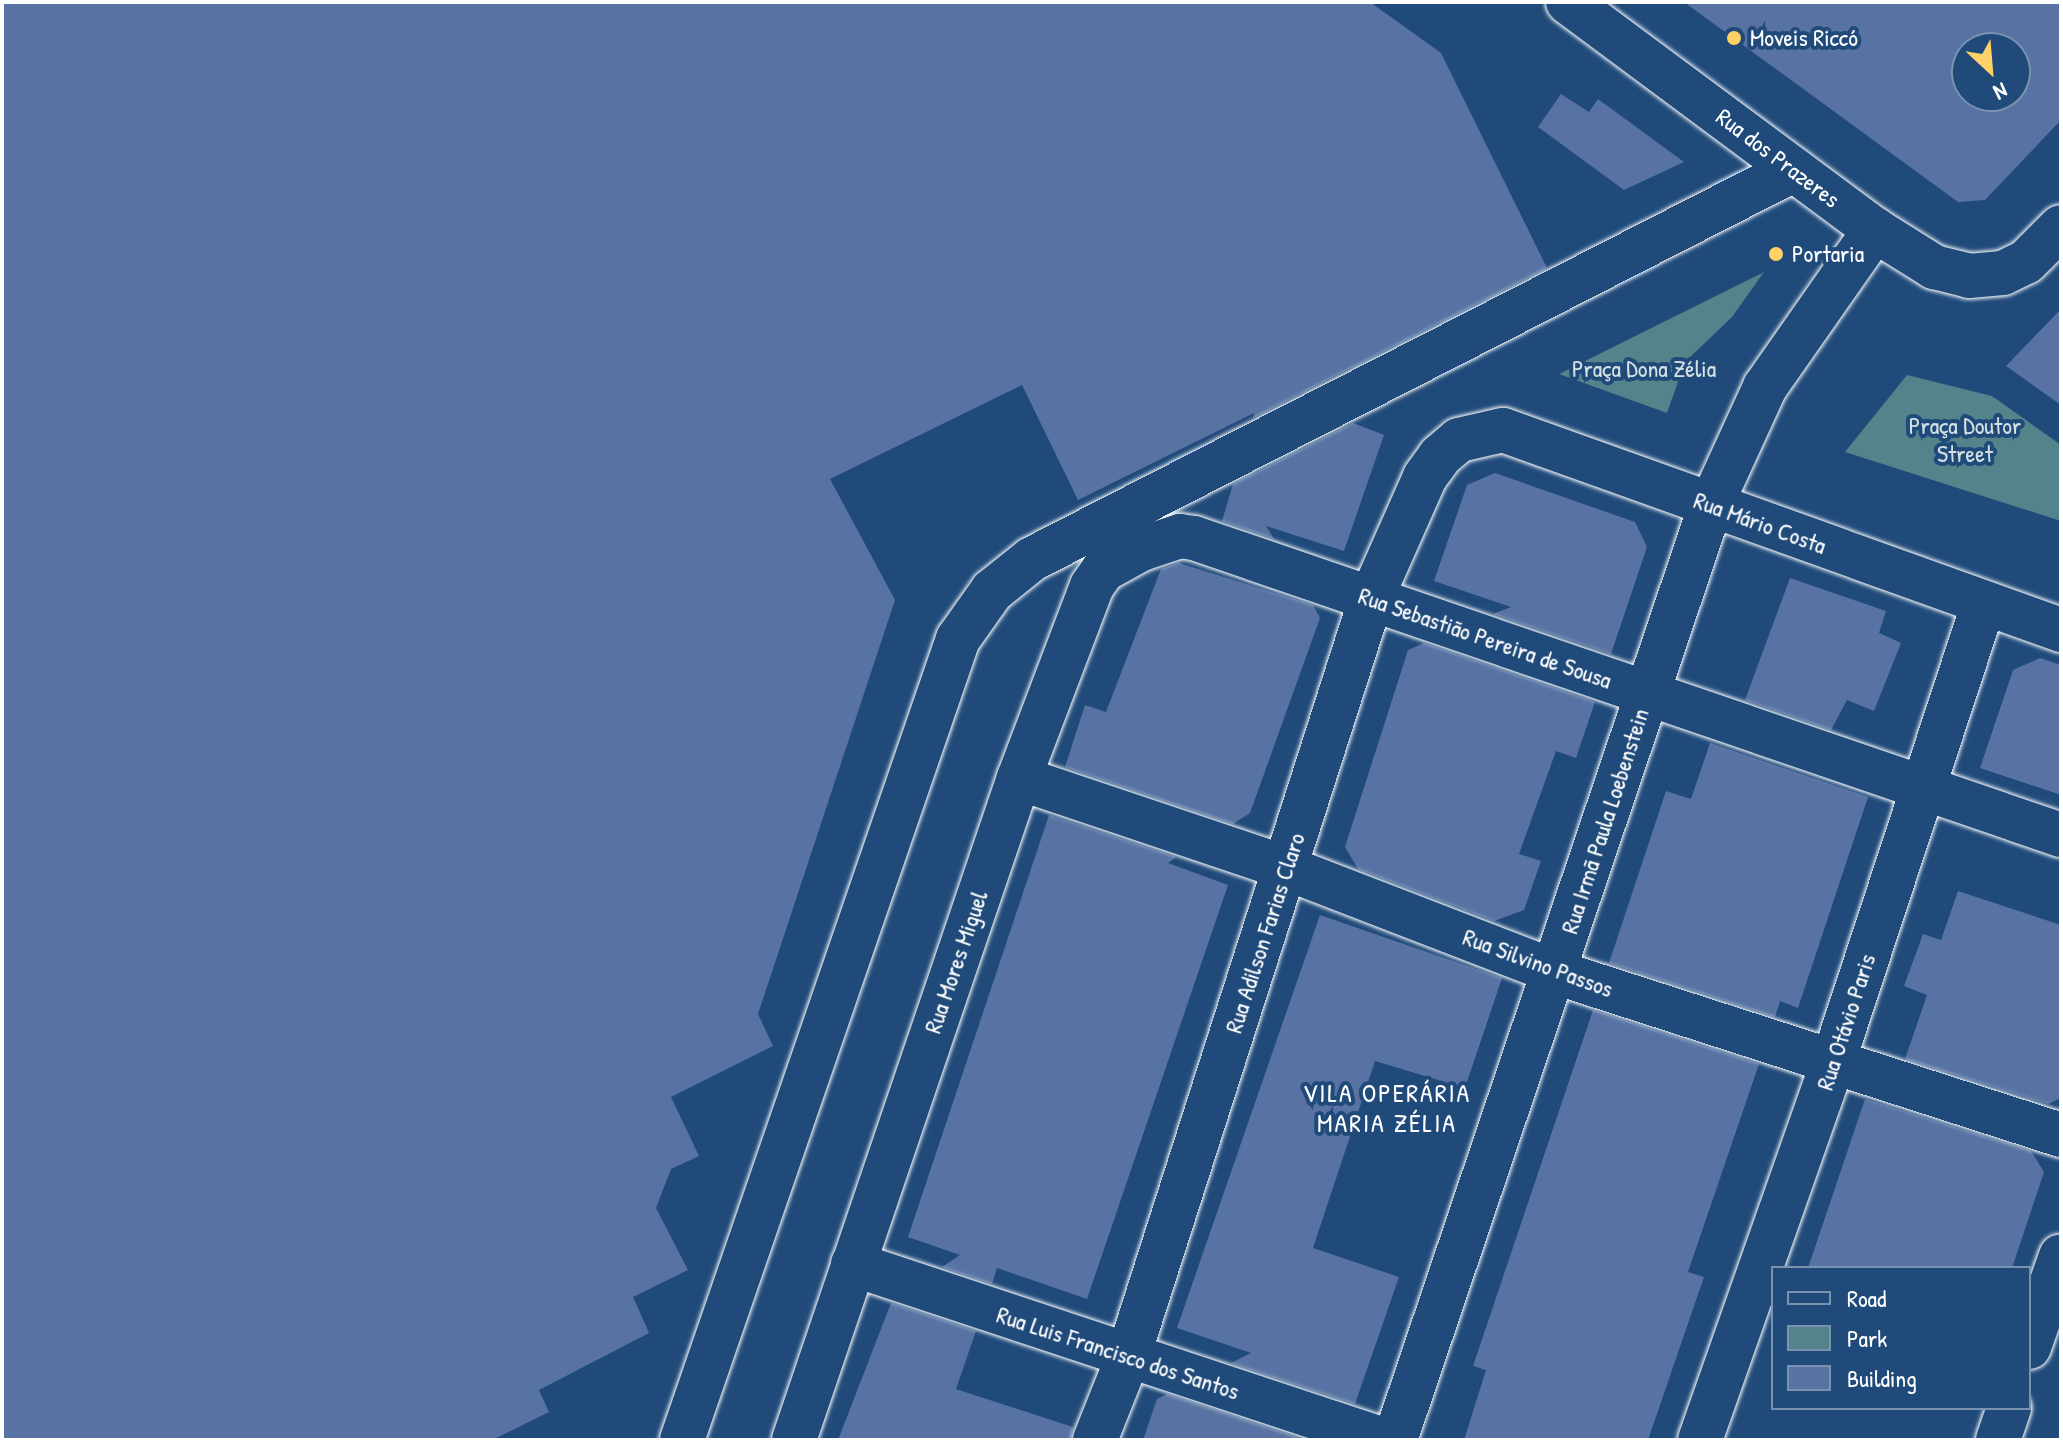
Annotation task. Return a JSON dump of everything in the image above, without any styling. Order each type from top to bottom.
[{"type":"street","name":"Rua dos Prazeres","points":[[1568,2],[1875,230],[1934,267],[1969,276],[2003,273],[2026,262],[2061,227]]},
{"type":"street","points":[[682,1440],[958,639],[992,591],[1032,559],[1793,170]]},
{"type":"street","name":"Rua Irmã Paula Loebenstein","points":[[1395,1440],[1711,505],[1765,387],[1875,230]]},
{"type":"street","name":"Rua Mário Costa","points":[[1459,440],[1503,430],[2061,630]]},
{"type":"street","name":"Rua Adilson Farias Claro","points":[[1095,1440],[1128,1357],[1371,599],[1425,477],[1459,440]]},
{"type":"street","name":"Rua Sebastião Pereira de Sousa","points":[[1180,536],[2061,835]]},
{"type":"street","name":"Rua Mores Miguel","points":[[794,1440],[1019,778],[1097,577],[1141,549],[1180,536]]},
{"type":"street","name":"Rua Otávio Paris","points":[[1700,1440],[1833,1062],[1984,603]]},
{"type":"street","name":"Rua Silvino Passos","points":[[1019,778],[1286,868],[1555,972],[2061,1135]]},
{"type":"street","points":[[2031,1341],[2061,1256]]},
{"type":"street","name":"Rua Luis Francisco dos Santos","points":[[853,1264],[1384,1440]]},
{"type":"street","points":[[1998,1440],[2008,1410]]},
{"type":"green space","name":"Praça Dona Zélia","points":[[1764,272],[1732,317],[1685,362],[1667,413],[1559,374]]},
{"type":"green space","name":"Praça Doutor Street","points":[[1907,375],[1992,396],[2061,445],[2061,521],[1845,452]]},
{"type":"building","points":[[2,2],[1370,2],[1441,53],[1547,268],[1253,418],[1254,413],[1078,500],[1022,385],[830,479],[895,600],[758,1014],[773,1046],[671,1097],[699,1156],[671,1169],[656,1208],[688,1270],[633,1297],[649,1333],[539,1390],[549,1412],[492,1440],[2,1440]]},
{"type":"building","points":[[1684,2],[2061,2],[2061,120],[1985,200],[1958,202]]},
{"type":"building","points":[[1561,94],[1589,112],[1598,99],[1684,162],[1624,190],[1538,127]]},
{"type":"building","points":[[2061,309],[2061,405],[2006,366]]},
{"type":"building","points":[[1353,423],[1384,435],[1344,551],[1266,526],[1274,539],[1222,521],[1233,484]]},
{"type":"building","points":[[1495,473],[1635,522],[1647,547],[1611,654],[1493,614],[1511,607],[1434,581],[1467,485]]},
{"type":"building","points":[[1179,563],[1313,605],[1320,618],[1250,813],[1233,824],[1065,767],[1085,705],[1106,712],[1161,569]]},
{"type":"building","points":[[1790,578],[1886,611],[1879,633],[1901,643],[1874,711],[1847,700],[1831,730],[1745,700]]},
{"type":"building","points":[[1424,643],[1595,702],[1576,758],[1556,751],[1519,854],[1541,861],[1524,910],[1494,921],[1358,869],[1345,847],[1408,650]]},
{"type":"building","points":[[2040,658],[2061,665],[2061,795],[1980,768],[2013,670]]},
{"type":"building","points":[[1710,743],[1868,797],[1798,1008],[1780,1001],[1775,1017],[1609,963],[1666,791],[1691,799]]},
{"type":"building","points":[[1049,815],[1176,857],[1168,863],[1228,885],[1087,1299],[997,1268],[992,1284],[942,1267],[960,1255],[908,1237]]},
{"type":"building","points":[[1958,891],[2061,925],[2061,1098],[2048,1104],[1905,1059],[1927,995],[1904,986],[1923,934],[1941,940]]},
{"type":"building","points":[[1320,915],[1502,978],[1465,1088],[1375,1061],[1313,1248],[1399,1277],[1355,1404],[1231,1363],[1251,1353],[1177,1328]]},
{"type":"building","points":[[1593,1010],[1759,1064],[1688,1272],[1704,1277],[1648,1440],[1464,1440],[1486,1370],[1473,1366]]},
{"type":"building","points":[[1865,1099],[2031,1151],[2044,1172],[2013,1266],[1809,1266]]},
{"type":"building","points":[[891,1303],[976,1331],[956,1389],[1073,1427],[1071,1440],[838,1440]]},
{"type":"building","points":[[1167,1394],[1305,1440],[1143,1440],[1157,1399]]},
{"type":"place","name":"Moveis Riccó","points":[[1734,38]]},
{"type":"place","name":"Portaria","points":[[1776,254]]},
{"type":"district","name":"VILA OPERÁRIA MARIA ZÉLIA","points":[[1387,1108]]}]
